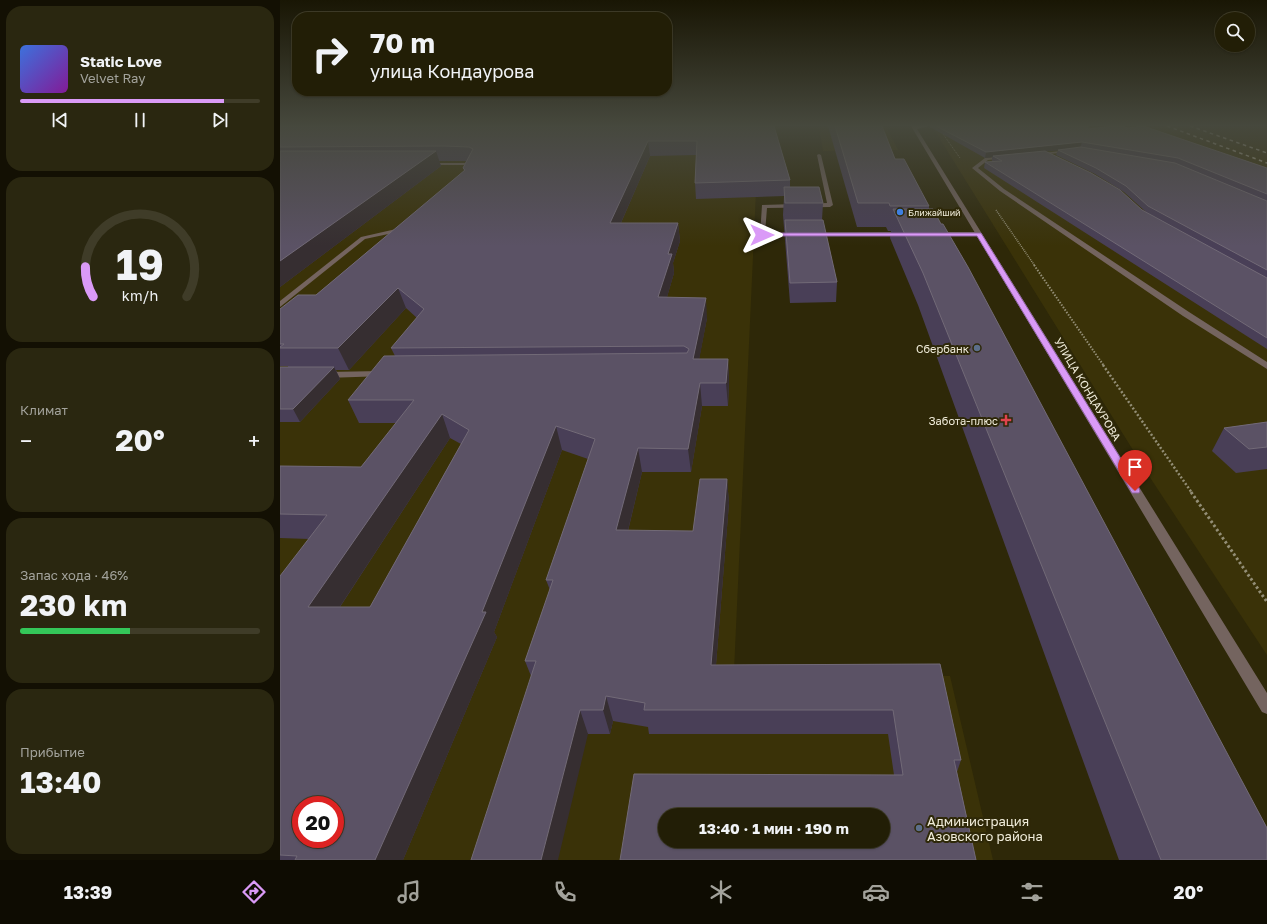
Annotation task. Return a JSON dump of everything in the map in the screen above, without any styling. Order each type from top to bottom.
[{"type":"street","points":[[467,176],[472,166]]},
{"type":"street","points":[[821,166],[830,205],[764,206],[762,235],[910,234]]},
{"type":"street","name":"УЛИЦА КОНДАУРОВА","points":[[938,166],[1267,707]]},
{"type":"street","points":[[977,166],[975,168],[1009,195],[1186,314],[1267,366]]},
{"type":"street","points":[[280,305],[363,238],[412,227]]},
{"type":"street","points":[[926,234],[979,234]]},
{"type":"street","points":[[320,375],[392,374]]},
{"type":"path","points":[[995,209],[1267,602]]},
{"type":"shaded area","points":[[280,166],[753,166],[756,191],[734,671],[950,676],[993,860],[280,860]]},
{"type":"shaded area","points":[[957,166],[1267,166],[1267,655],[1151,479]]},
{"type":"building","points":[[280,166],[415,166],[280,261]]},
{"type":"building","points":[[464,166],[636,166],[610,223],[678,223],[668,254],[672,254],[658,297],[706,298],[693,359],[728,359],[726,383],[700,383],[688,449],[638,448],[616,530],[693,531],[700,479],[727,479],[711,665],[940,664],[961,760],[954,760],[976,860],[620,860],[634,774],[903,775],[893,710],[644,710],[645,703],[606,696],[603,710],[580,710],[541,860],[471,860],[536,661],[525,661],[553,580],[546,580],[595,439],[556,426],[482,612],[486,612],[375,860],[295,860],[297,856],[280,855],[280,576],[327,515],[280,514],[280,466],[361,467],[414,400],[348,400],[384,356],[687,353],[689,349],[684,346],[391,348],[424,309],[398,288],[338,348],[280,348],[284,344],[280,344],[280,309],[298,295],[316,295],[465,170],[463,168]],"holes":[[[442,414],[469,430],[370,607],[308,607]]]},
{"type":"building","points":[[696,166],[786,166],[790,180],[695,183]]},
{"type":"building","points":[[847,166],[908,166],[929,206],[890,206],[889,203],[858,203]]},
{"type":"building","points":[[992,166],[1077,166],[1120,190],[1142,210],[1267,278],[1267,338]]},
{"type":"building","points":[[1092,166],[1183,166],[1267,201],[1267,270],[1148,206],[1126,186]]},
{"type":"building","points":[[1198,166],[1261,166],[1267,168],[1267,194]]},
{"type":"building","points":[[784,187],[819,187],[823,203],[785,203]]},
{"type":"building","points":[[893,209],[933,209],[968,267],[1267,828],[1267,860],[1161,860],[923,273]]},
{"type":"building","points":[[785,220],[823,220],[837,282],[790,283]]},
{"type":"building","points":[[280,367],[334,367],[293,409],[280,409]]},
{"type":"building","points":[[1267,422],[1267,447],[1249,449],[1224,428]]},
{"type":"place","name":"Ближайший","points":[[900,212]]},
{"type":"place","name":"Сбербанк","points":[[977,348]]},
{"type":"place","name":"Забота-плюс","points":[[1006,420]]},
{"type":"place","name":"Администрация Азовского района","points":[[919,828]]},
{"type":"route","points":[[762,235],[979,234],[1135,491]]}]
